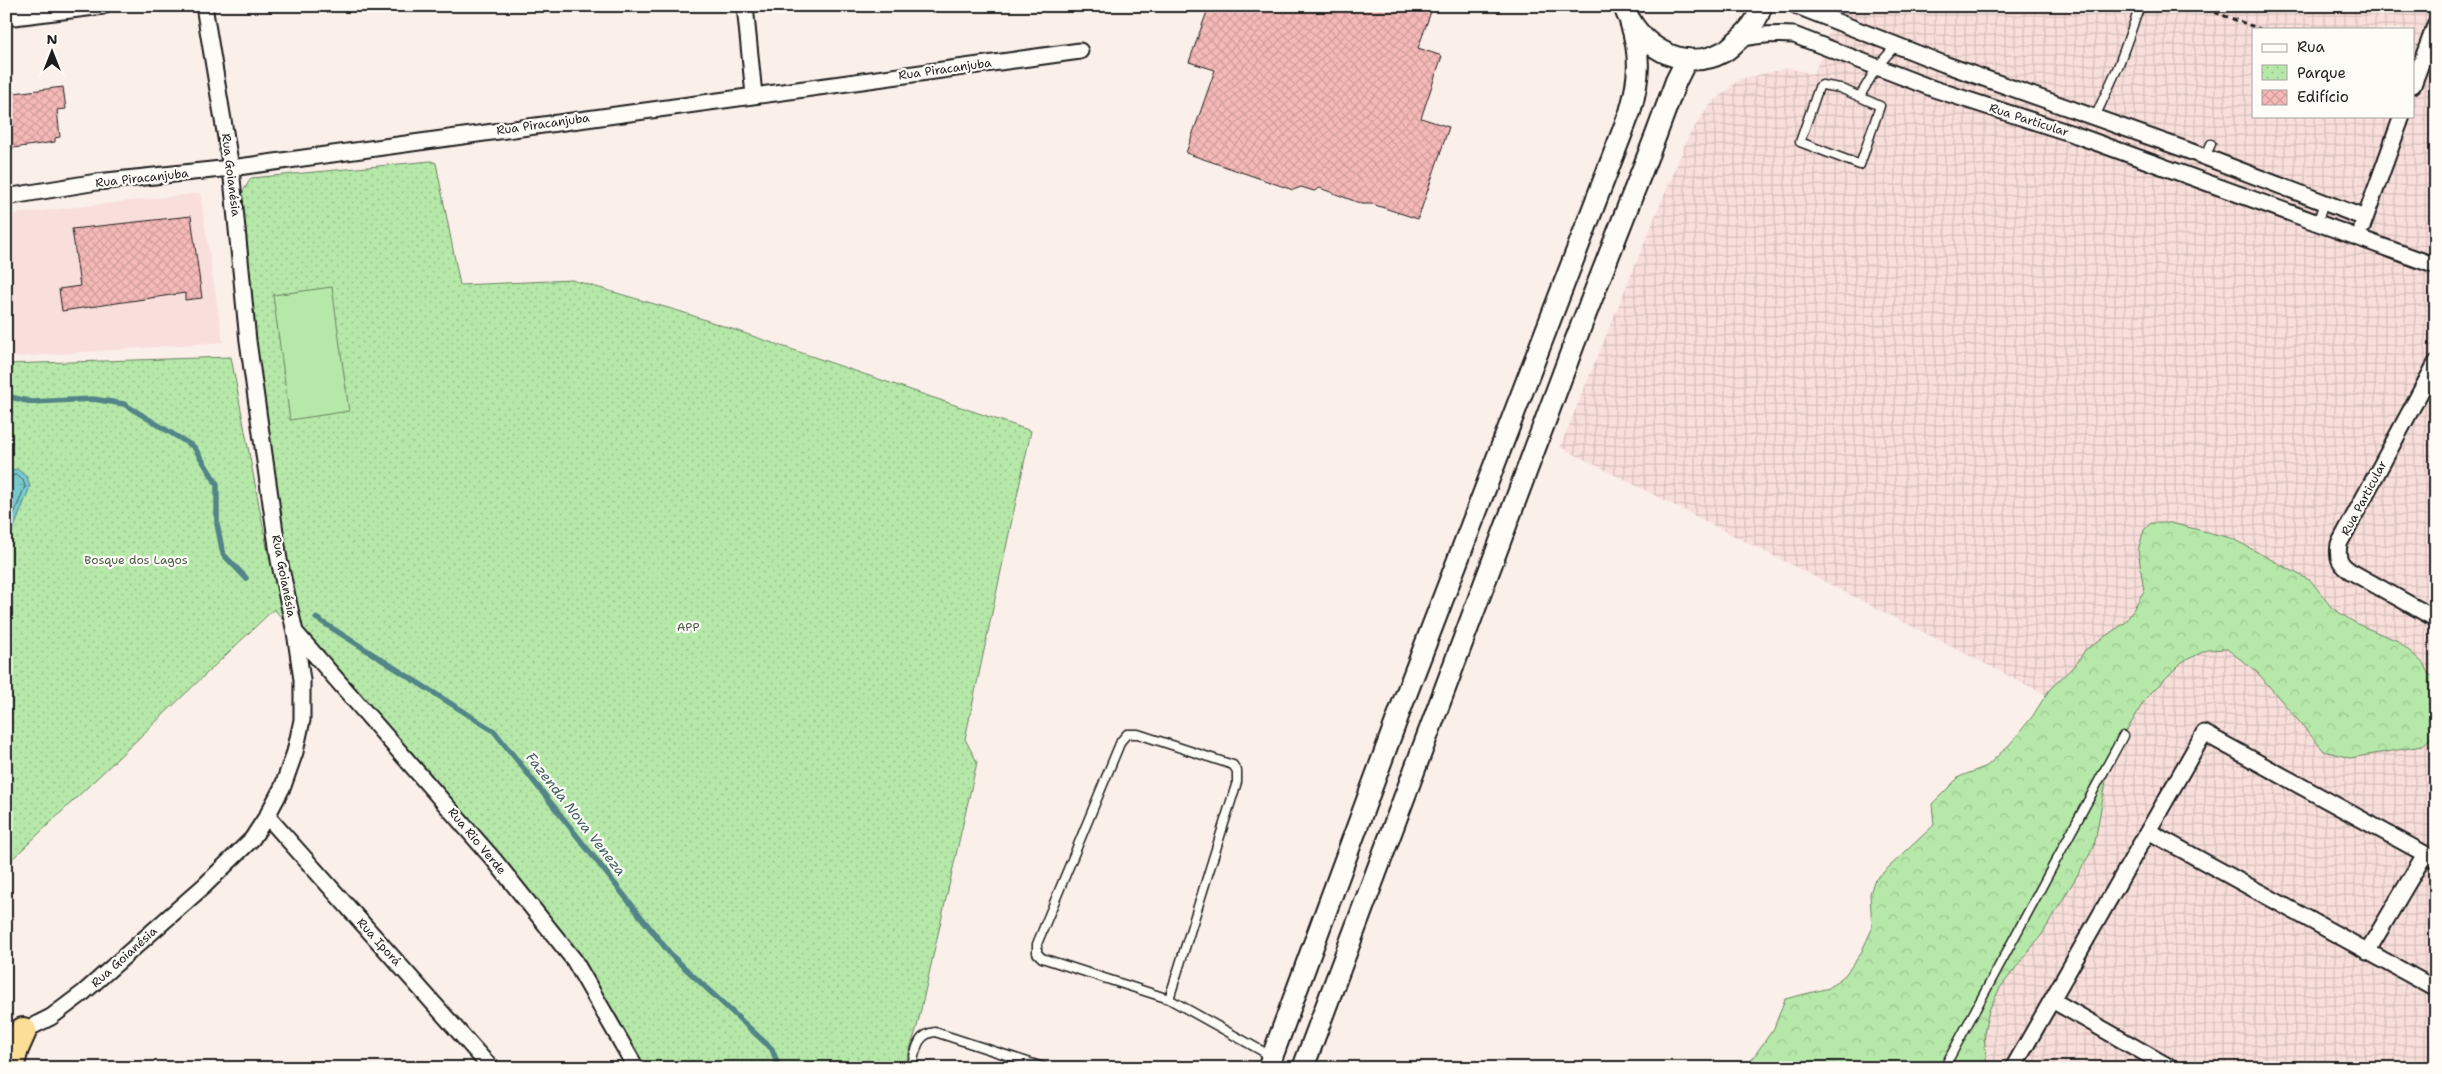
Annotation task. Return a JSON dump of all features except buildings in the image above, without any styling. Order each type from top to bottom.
[{"type":"highway","points":[[10,1068],[15,1048],[15,1033]]},
{"type":"street","points":[[6,18],[21,11],[103,6]]},
{"type":"street","name":"Rua Goianésia","points":[[15,1033],[50,1017],[83,993],[205,885],[252,839],[283,786],[295,752],[302,720],[302,680],[295,632],[279,560],[248,341],[231,168],[204,6]]},
{"type":"street","points":[[745,6],[754,95]]},
{"type":"street","points":[[1627,14],[1640,36],[1654,47],[1670,55],[1687,59],[1705,58],[1722,53],[1751,29],[1761,6]]},
{"type":"street","name":"Rua Particular","points":[[1797,6],[1944,64],[2095,118],[2208,150],[2324,203],[2365,218]]},
{"type":"street","points":[[1270,1062],[1404,700],[1630,112],[1636,91],[1639,69],[1637,44],[1627,14]]},
{"type":"street","points":[[2414,82],[2436,23]]},
{"type":"street","name":"Rua Particular","points":[[1738,40],[1752,36],[1772,34],[1794,36],[1934,89],[2076,135],[2436,266]]},
{"type":"street","name":"Rua Piracanjuba","points":[[6,197],[97,182],[231,168],[1080,51]]},
{"type":"street","points":[[1303,1068],[1574,344],[1656,135],[1667,102],[1687,59]]},
{"type":"street","points":[[1934,89],[1944,64]]},
{"type":"street","points":[[2358,238],[2401,118]]},
{"type":"street","name":"Rua Particular","points":[[2436,363],[2339,544],[2338,556],[2342,565],[2350,571],[2436,619]]},
{"type":"street","name":"Rua Rio Verde","points":[[295,632],[494,860],[574,960],[636,1068]]},
{"type":"street","points":[[2013,1068],[2204,733],[2430,857],[2367,952]]},
{"type":"street","name":"Rua Iporá","points":[[267,816],[491,1068]]},
{"type":"street","points":[[2148,831],[2436,990]]},
{"type":"street","points":[[2052,1000],[2171,1068]]},
{"type":"lane","points":[[2095,118],[2118,67],[2140,6]]},
{"type":"lane","points":[[1860,96],[1877,67],[1896,45]]},
{"type":"lane","points":[[1826,85],[1860,96],[1879,104],[1880,108],[1860,165],[1800,142],[1819,87],[1826,85]]},
{"type":"lane","points":[[2317,223],[2324,203]]},
{"type":"lane","points":[[1169,999],[1238,782],[1238,771],[1233,765],[1138,734],[1127,734],[1121,741],[1109,769],[1038,944],[1038,953],[1042,958],[1169,999],[1270,1062]]},
{"type":"lane","points":[[1944,1068],[2123,736]]},
{"type":"lane","points":[[911,1068],[920,1039],[926,1033],[935,1032],[1046,1068]]},
{"type":"path","points":[[2198,6],[2257,28]]},
{"type":"shaded area","points":[[1839,6],[2436,6],[2436,1068],[1938,1068],[2119,732],[1560,447],[1689,135],[1710,105],[1740,79],[1788,68],[1814,74]]},
{"type":"shaded area","points":[[200,193],[223,342],[6,358],[6,215]]},
{"type":"green space","name":"APP","points":[[431,161],[436,163],[460,285],[572,280],[682,312],[1031,431],[965,739],[977,762],[917,1027],[904,1068],[645,1068],[581,959],[274,609],[6,865],[6,364],[231,357],[268,553],[249,342],[242,193],[251,178]]},
{"type":"green space","points":[[332,287],[349,411],[290,420],[273,295]]},
{"type":"green space","points":[[2151,523],[2171,523],[2231,538],[2311,581],[2332,608],[2357,624],[2398,641],[2423,663],[2429,675],[2436,676],[2436,733],[2422,746],[2350,758],[2324,751],[2257,672],[2227,649],[2207,650],[2182,662],[2146,698],[2110,759],[2094,847],[2043,933],[2000,988],[1989,1010],[1984,1033],[1987,1068],[1746,1068],[1774,1028],[1785,999],[1829,988],[1845,975],[1860,955],[1872,929],[1870,894],[1874,881],[1934,825],[1932,804],[1959,777],[1987,766],[2010,744],[2032,717],[2049,690],[2077,663],[2085,650],[2126,622],[2144,591],[2138,550],[2144,530]]},
{"type":"water","points":[[17,469],[27,477],[30,487],[6,548],[6,471]]},
{"type":"waterway","points":[[6,396],[32,402],[93,399],[124,404],[194,447],[217,484],[217,524],[223,554],[246,578]]},
{"type":"waterway","name":"Fazenda Nova Veneza","points":[[316,618],[494,731],[672,956],[772,1049],[779,1068]]},
{"type":"park label","name":"Bosque dos Lagos","points":[[136,560]]}]
